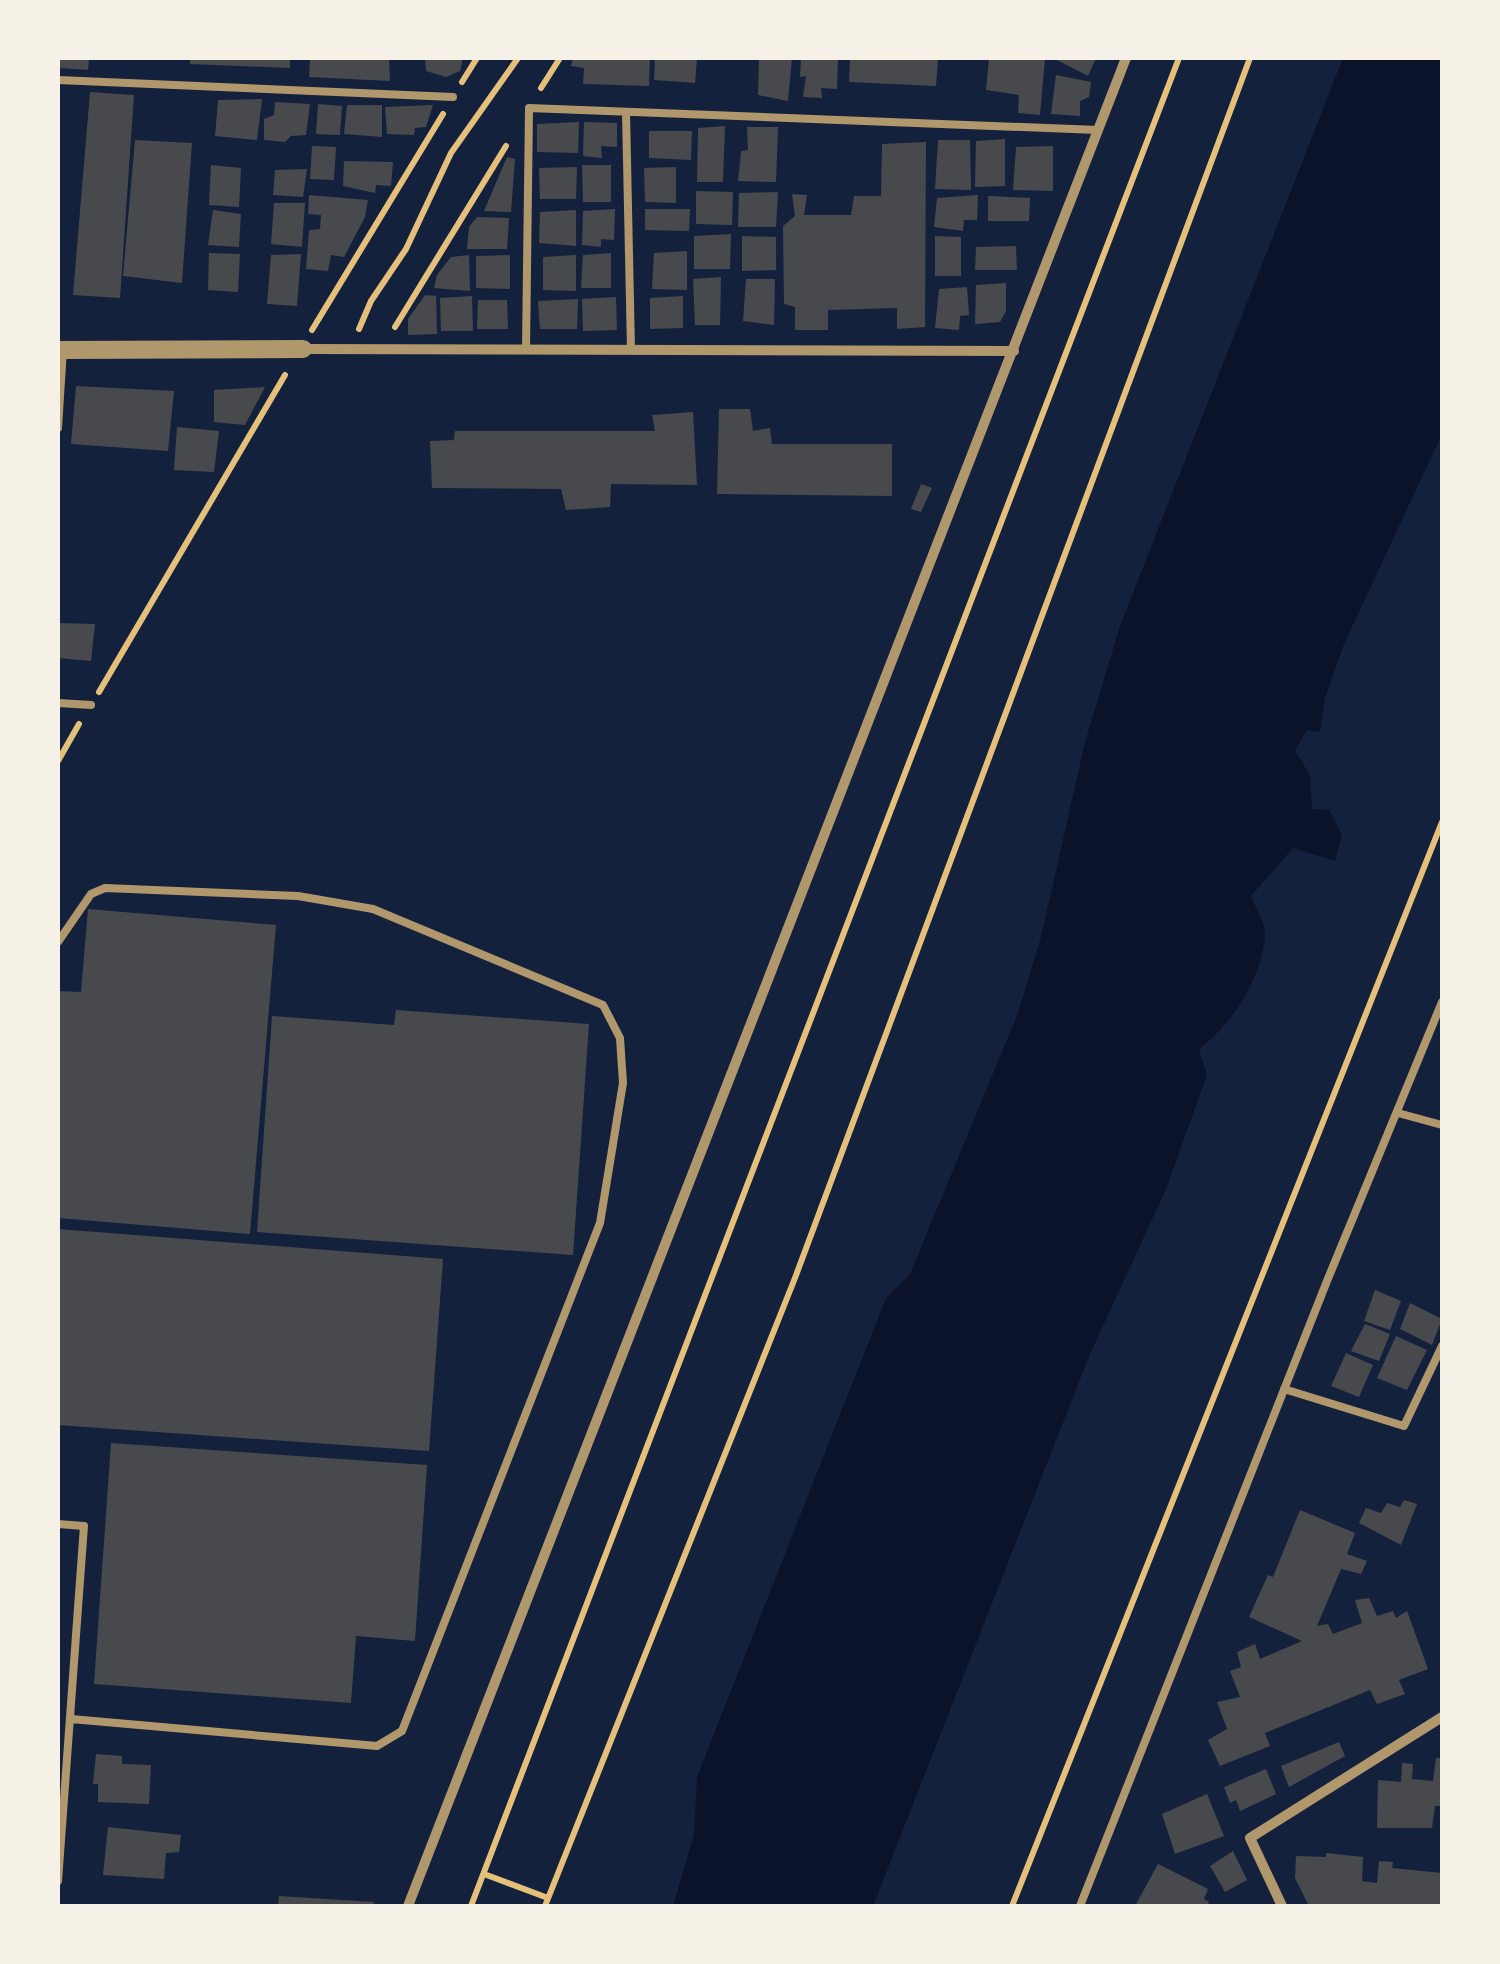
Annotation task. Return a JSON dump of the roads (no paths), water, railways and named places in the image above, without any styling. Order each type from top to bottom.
[{"type":"street","points":[[408,1906],[1126,58]]},
{"type":"street","points":[[60,350],[1014,351]]},
{"type":"street","points":[[1282,1906],[1250,1838],[1442,1717]]},
{"type":"lane","points":[[58,80],[453,97]]},
{"type":"lane","points":[[526,350],[529,108],[1098,130]]},
{"type":"lane","points":[[626,112],[631,350]]},
{"type":"lane","points":[[58,428],[60,350]]},
{"type":"lane","points":[[58,703],[90,705]]},
{"type":"lane","points":[[58,942],[91,894],[106,888],[298,896],[374,909],[603,1005],[620,1038],[622,1083],[600,1223],[402,1730],[377,1746],[71,1719]]},
{"type":"lane","points":[[1080,1906],[1442,1002]]},
{"type":"lane","points":[[1398,1113],[1442,1125]]},
{"type":"lane","points":[[1284,1389],[1404,1426],[1442,1346]]},
{"type":"lane","points":[[58,1524],[84,1526],[58,1881]]},
{"type":"water","points":[[1343,58],[1442,58],[1442,434],[1344,644],[1325,698],[1320,732],[1307,730],[1295,751],[1310,775],[1312,809],[1329,810],[1342,835],[1335,861],[1293,848],[1251,896],[1265,930],[1252,983],[1223,1027],[1199,1049],[1207,1075],[1166,1189],[1090,1354],[873,1906],[673,1906],[694,1835],[697,1777],[886,1298],[910,1274],[1018,1013],[1041,937],[1085,742],[1120,626]]}]
